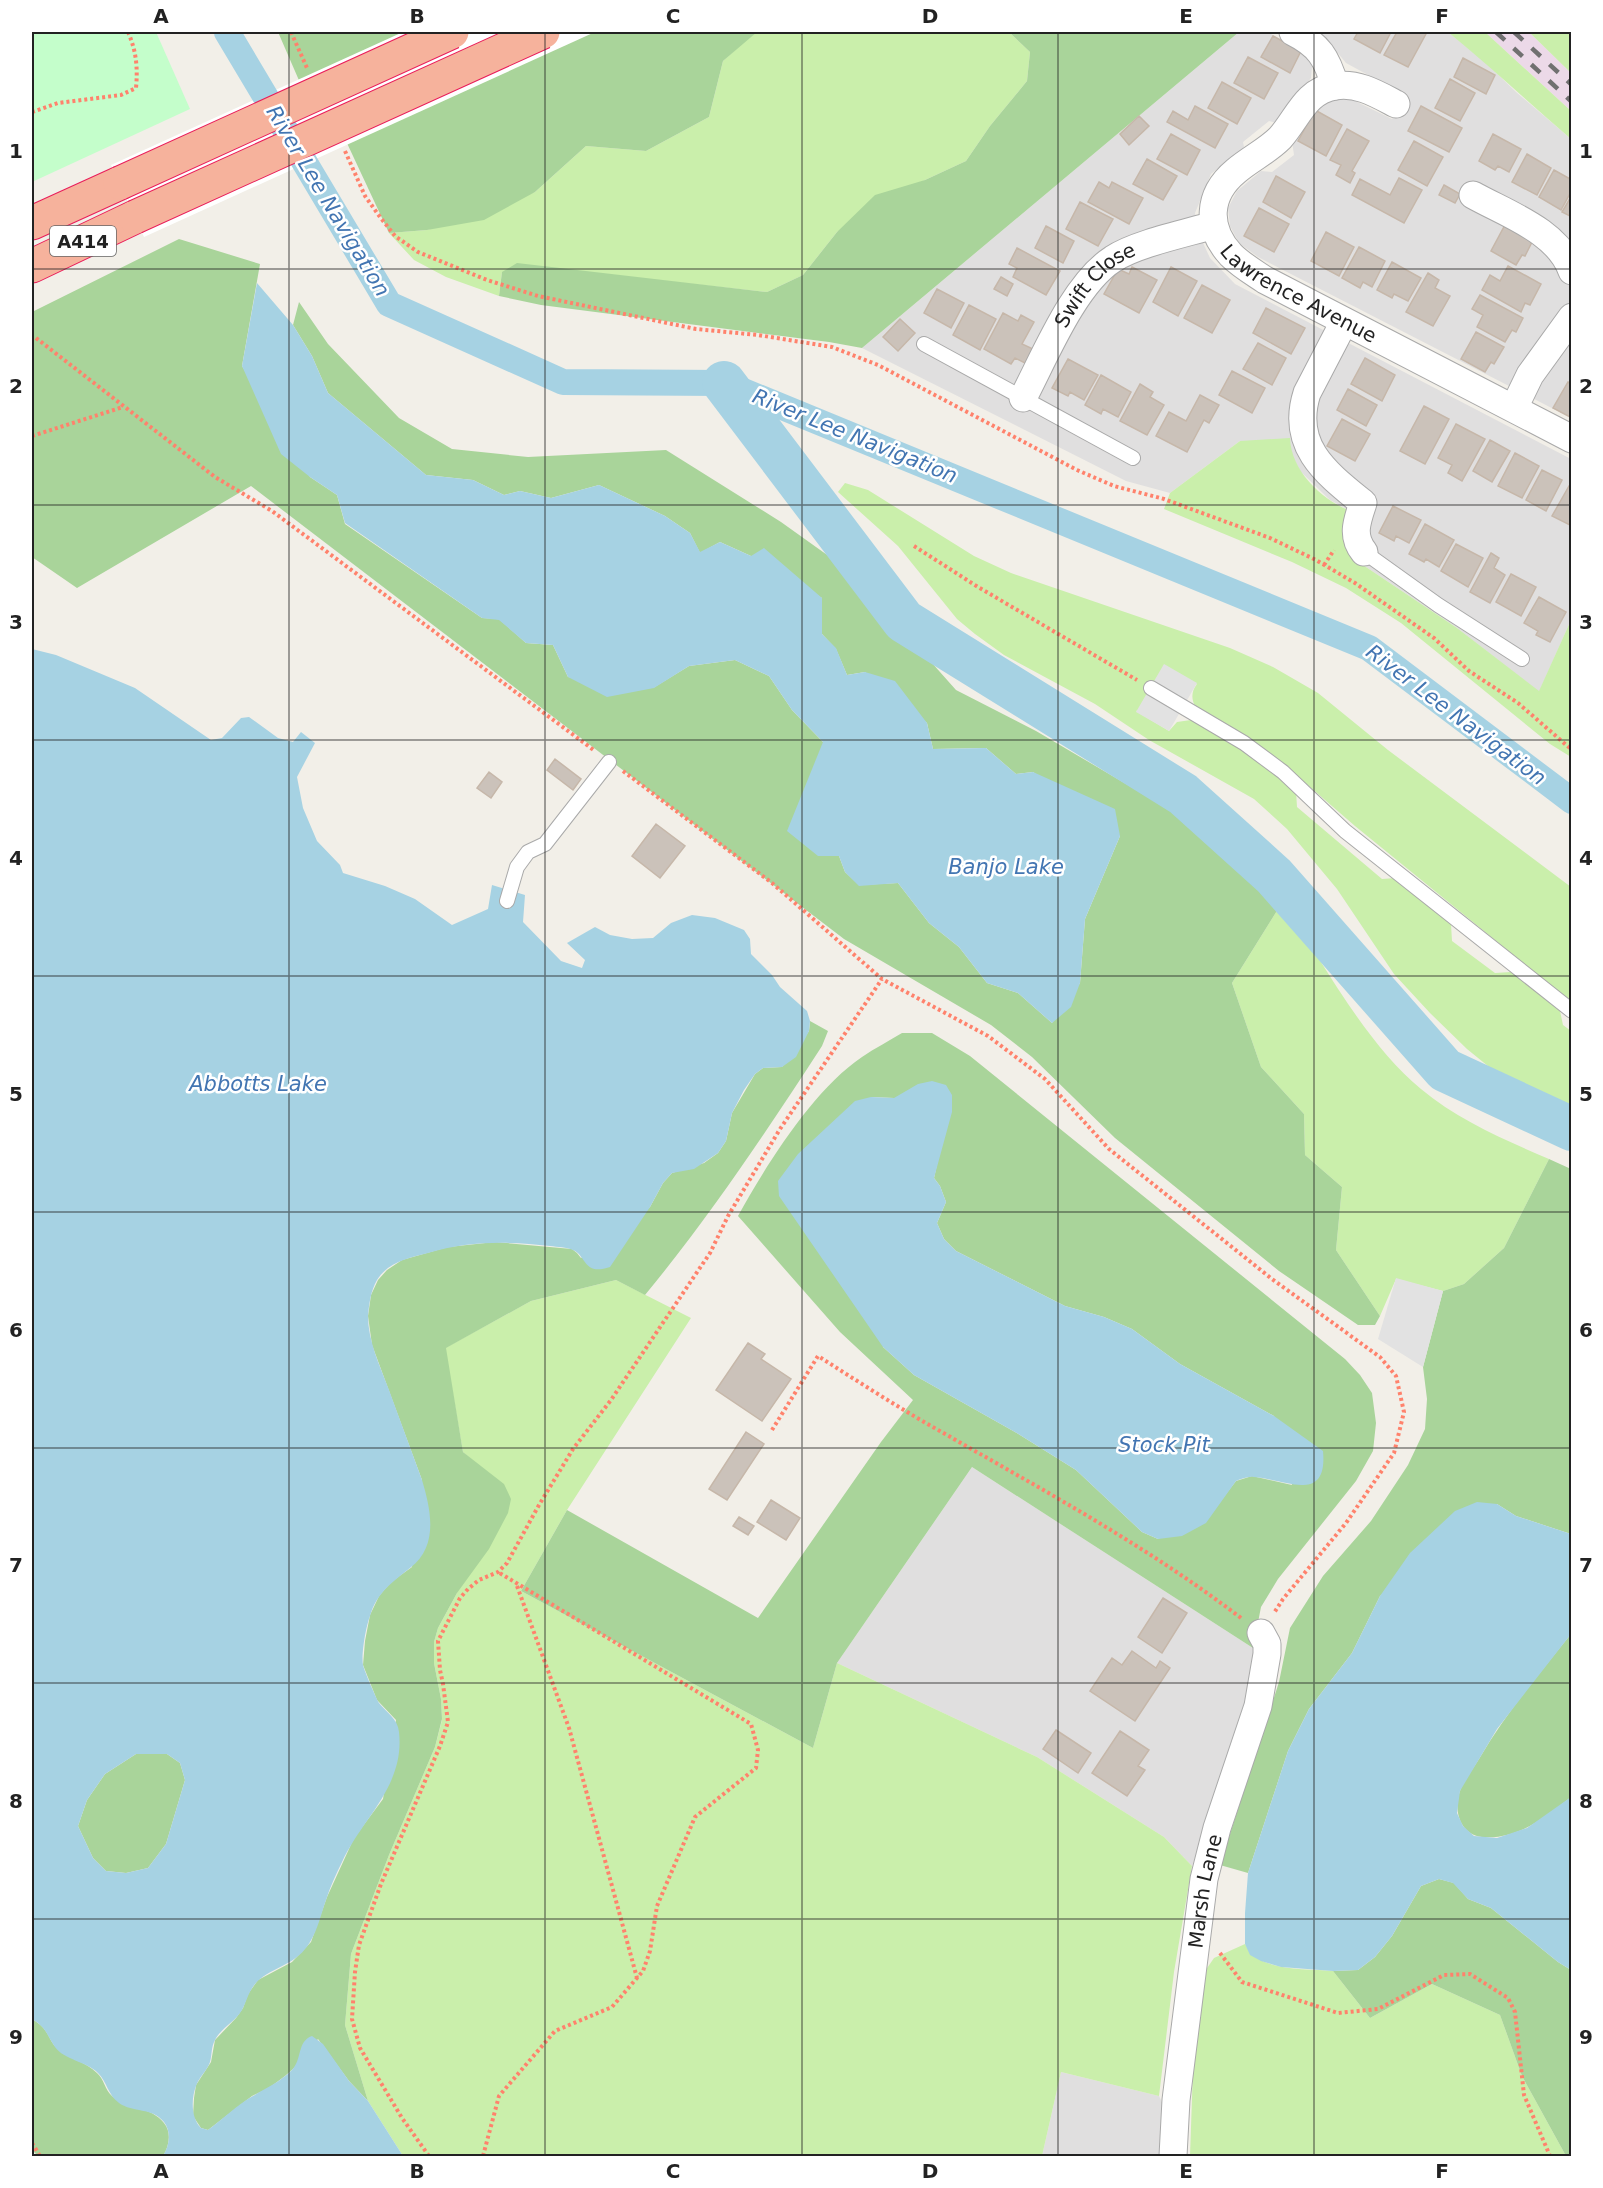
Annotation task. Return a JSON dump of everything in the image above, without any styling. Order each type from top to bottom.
[{"type":"highway","name":"A414","points":[[32,223],[452,32]]},
{"type":"highway","name":"A414","points":[[32,266],[543,32]]},
{"type":"street","points":[[1293,32],[1312,42],[1325,57],[1335,86],[1349,85],[1364,88],[1396,104]]},
{"type":"street","name":"Lawrence Avenue","points":[[1335,86],[1318,91],[1310,98],[1279,138],[1228,179],[1217,194],[1213,204],[1214,225],[1222,243],[1245,267],[1344,322],[1572,439]]},
{"type":"street","points":[[1473,195],[1550,239],[1568,261],[1572,271]]},
{"type":"street","name":"Swift Close","points":[[1023,398],[1080,291],[1101,267],[1130,250],[1214,225]]},
{"type":"street","points":[[1514,408],[1530,375],[1572,317]]},
{"type":"street","points":[[1344,322],[1307,393],[1303,404],[1302,424],[1310,450],[1319,465],[1363,503],[1356,531],[1358,544],[1364,552]]},
{"type":"street","name":"Marsh Lane","points":[[1173,2157],[1176,2100],[1204,1879],[1217,1828],[1258,1706],[1268,1654],[1267,1644],[1261,1633]]},
{"type":"lane","points":[[924,344],[1133,458]]},
{"type":"lane","points":[[1364,552],[1522,659]]},
{"type":"lane","points":[[1150,688],[1244,743],[1283,772],[1345,831],[1572,1011]]},
{"type":"lane","points":[[507,901],[517,867],[528,852],[545,844],[609,762]]},
{"type":"path","points":[[32,112],[58,103],[122,95],[136,88],[135,47],[128,32]]},
{"type":"path","points":[[364,196],[395,236],[418,252],[486,280],[538,296],[696,329],[758,335],[832,347],[878,365],[1077,470],[1114,486],[1164,498],[1279,543],[1316,560],[1355,583],[1434,638],[1469,671],[1518,703],[1572,750]]},
{"type":"path","points":[[36,338],[215,477],[272,511],[772,883],[882,979],[988,1036],[1045,1079],[1109,1149],[1272,1279],[1380,1357],[1396,1376],[1404,1412],[1394,1453],[1346,1523],[1283,1599],[1261,1633],[1207,1592],[1110,1528],[918,1418],[818,1356],[772,1430]]},
{"type":"path","points":[[32,436],[124,406]]},
{"type":"path","points":[[914,546],[978,587],[1150,688]]},
{"type":"path","points":[[429,2157],[402,2118],[360,2048],[352,2019],[354,1972],[359,1945],[381,1884],[448,1722],[438,1641],[464,1594],[479,1580],[498,1572],[507,1563],[573,1449],[611,1400],[710,1253],[728,1216],[780,1129],[882,979]]},
{"type":"path","points":[[483,2157],[498,2096],[555,2031],[612,2007],[643,1971],[650,1951],[657,1906],[695,1817],[756,1768],[758,1750],[751,1724],[498,1572]]},
{"type":"path","points":[[517,1585],[568,1728],[637,1978]]},
{"type":"path","points":[[1198,1924],[1242,1982],[1338,2013],[1378,2009],[1444,1975],[1470,1974],[1508,1998],[1515,2012],[1524,2095],[1551,2157]]},
{"type":"path","points":[[32,2143],[40,2157]]},
{"type":"shaded area","points":[[1239,32],[1267,32],[1301,50],[1308,56],[1312,67],[1311,78],[1277,123],[1269,121],[1243,142],[1244,147],[1211,174],[1195,213],[1198,232],[1210,258],[1235,284],[1571,459],[1571,620],[1539,692],[1457,628],[1351,557],[1343,540],[1348,510],[1330,500],[1300,471],[1290,451],[1240,441],[1170,493],[1126,481],[862,348]]},
{"type":"shaded area","points":[[1317,32],[1448,32],[1483,60],[1571,139],[1571,418],[1258,257],[1239,243],[1230,226],[1228,208],[1237,191],[1261,171],[1272,172],[1294,155],[1292,141],[1315,107],[1337,97],[1351,99],[1392,119],[1405,95],[1346,63],[1323,35]]},
{"type":"shaded area","points":[[1485,32],[1529,32],[1571,73],[1571,111]]},
{"type":"shaded area","points":[[1164,664],[1197,683],[1169,731],[1136,712]]},
{"type":"shaded area","points":[[1396,1278],[1443,1291],[1423,1367],[1378,1339]]},
{"type":"shaded area","points":[[972,1467],[1253,1648],[1255,1662],[1244,1712],[1192,1866],[1164,1837],[1037,1757],[837,1663]]},
{"type":"shaded area","points":[[1061,2072],[1159,2096],[1165,2108],[1164,2156],[1042,2156]]},
{"type":"green space","points":[[32,32],[156,32],[190,109],[32,182]]},
{"type":"green space","points":[[278,32],[417,32],[301,85]]},
{"type":"green space","points":[[586,32],[757,32],[723,61],[709,117],[646,151],[586,146],[535,192],[484,220],[427,230],[389,233],[346,141]]},
{"type":"green space","points":[[755,32],[1009,32],[1030,52],[1027,81],[990,126],[966,161],[925,180],[837,232],[803,275],[767,292],[656,280],[502,272],[499,296],[446,277],[414,260],[389,233],[427,230],[535,192],[586,146],[646,151],[709,117],[723,61]]},
{"type":"green space","points":[[1009,32],[1239,32],[862,348],[541,305],[499,296],[502,272],[517,263],[767,292],[803,275],[837,232],[875,195],[925,180],[966,161],[990,126],[1027,81],[1030,52]]},
{"type":"green space","points":[[1448,32],[1485,32],[1571,111],[1571,139],[1479,58]]},
{"type":"green space","points":[[1529,32],[1571,32],[1571,73]]},
{"type":"green space","points":[[179,239],[260,264],[242,366],[310,477],[337,495],[345,524],[482,618],[499,619],[526,643],[553,645],[568,677],[653,688],[689,666],[735,660],[769,676],[792,710],[823,742],[839,856],[845,872],[859,885],[898,883],[929,923],[959,947],[987,983],[1018,993],[1052,1023],[1080,983],[1085,919],[1120,836],[1033,772],[1016,774],[986,748],[933,749],[927,723],[865,672],[847,675],[836,649],[822,634],[822,598],[751,556],[720,542],[700,553],[690,533],[665,516],[599,485],[551,498],[520,491],[504,495],[473,480],[426,475],[328,393],[312,356],[293,325],[299,302],[328,344],[399,418],[452,449],[528,457],[666,450],[781,522],[851,572],[956,690],[1036,731],[1201,828],[1242,856],[1283,901],[1232,983],[1261,1067],[1304,1114],[1305,1155],[1342,1187],[1336,1250],[1380,1316],[1375,1325],[1358,1325],[1279,1271],[1115,1138],[1032,1057],[991,1025],[844,939],[251,486],[77,588],[32,557],[32,312]]},
{"type":"green space","points":[[1290,438],[1296,461],[1309,482],[1327,498],[1348,510],[1343,540],[1351,557],[1457,628],[1539,691],[1571,620],[1571,757],[1550,744],[1401,623],[1346,588],[1292,562],[1164,509],[1170,493],[1240,441]]},
{"type":"green space","points":[[845,483],[868,490],[974,556],[1011,573],[1230,648],[1273,667],[1318,693],[1388,750],[1571,887],[1571,1002],[1355,826],[1295,774],[1196,708],[1192,696],[1197,684],[1136,711],[1169,731],[1177,722],[1191,720],[1240,749],[1296,791],[1297,807],[1382,879],[1396,878],[1451,924],[1452,941],[1495,973],[1511,972],[1560,1011],[1563,1025],[1571,1031],[1571,1110],[1531,1095],[1499,1075],[1467,1049],[1430,1013],[1394,974],[1337,889],[1287,829],[1254,799],[1149,740],[1095,704],[1004,655],[957,619],[898,546],[838,492]]},
{"type":"green space","points":[[1283,901],[1363,1025],[1401,1070],[1435,1100],[1466,1120],[1549,1159],[1504,1248],[1464,1284],[1443,1291],[1396,1279],[1380,1316],[1336,1250],[1342,1187],[1305,1155],[1304,1114],[1261,1067],[1232,983]]},
{"type":"green space","points":[[810,1021],[828,1031],[822,1046],[715,1204],[645,1295],[616,1280],[531,1301],[446,1348],[463,1452],[504,1484],[511,1499],[508,1513],[489,1549],[457,1593],[438,1628],[434,1642],[434,1663],[441,1699],[442,1719],[435,1747],[389,1855],[351,1954],[345,2025],[368,2101],[349,2081],[318,2039],[285,2076],[269,2088],[252,2096],[208,2130],[201,2128],[193,2116],[196,2085],[211,2062],[215,2040],[236,2018],[258,1980],[292,1962],[311,1942],[327,1897],[354,1838],[383,1799],[396,1720],[377,1700],[363,1665],[365,1641],[370,1615],[379,1596],[391,1582],[412,1567],[422,1480],[372,1345],[368,1316],[371,1295],[378,1280],[387,1270],[402,1260],[448,1247],[495,1242],[572,1249],[581,1258],[650,1207],[663,1183],[672,1173],[704,1163],[718,1153],[726,1141],[732,1113],[755,1074],[763,1068],[782,1067],[809,1031]]},
{"type":"green space","points":[[902,1033],[932,1033],[970,1056],[1345,1359],[1372,1393],[1376,1423],[1373,1451],[1356,1481],[1278,1579],[1261,1607],[1253,1648],[972,1467],[837,1663],[813,1748],[521,1591],[567,1510],[758,1618],[913,1400],[840,1332],[738,1216],[792,1129],[826,1088],[862,1057]],"holes":[[[871,1097],[894,1098],[940,1151],[934,1178],[946,1202],[937,1223],[944,1239],[956,1251],[1065,1306],[1104,1317],[1132,1329],[1180,1364],[1274,1416],[1292,1485],[1252,1476],[1236,1481],[1222,1499],[1158,1539],[1142,1532],[1076,1470],[1015,1432],[914,1375],[883,1347]]]},
{"type":"green space","points":[[1549,1159],[1571,1169],[1571,1534],[1516,1516],[1497,1504],[1380,1596],[1352,1653],[1309,1709],[1288,1751],[1248,1873],[1220,1865],[1279,1682],[1290,1628],[1323,1576],[1371,1521],[1408,1465],[1425,1429],[1427,1399],[1423,1367],[1443,1291],[1464,1284],[1504,1248]]},
{"type":"green space","points":[[616,1280],[691,1318],[567,1510],[521,1591],[813,1748],[837,1663],[1037,1757],[1164,1837],[1192,1866],[1174,1972],[1159,2096],[1061,2072],[1042,2156],[748,2156],[739,2154],[738,2156],[403,2156],[368,2101],[345,2025],[351,1954],[389,1855],[435,1747],[442,1720],[441,1699],[434,1663],[434,1642],[438,1628],[457,1593],[481,1468],[463,1452],[445,1348],[531,1301]]},
{"type":"green space","points":[[1571,1634],[1571,1797],[1541,1820],[1519,1831],[1495,1837],[1482,1837],[1468,1832],[1460,1820],[1457,1806],[1466,1779],[1511,1710]]},
{"type":"green space","points":[[136,1754],[167,1754],[180,1763],[185,1780],[166,1844],[148,1868],[126,1873],[106,1871],[93,1858],[78,1826],[87,1800],[105,1774]]},
{"type":"green space","points":[[1439,1879],[1454,1883],[1468,1899],[1491,1908],[1571,1970],[1571,2156],[1566,2156],[1522,2076],[1500,2015],[1432,1984],[1370,2018],[1333,1971],[1358,1970],[1375,1957],[1392,1936],[1421,1886]]},
{"type":"green space","points":[[1245,1944],[1261,1960],[1272,1964],[1296,1969],[1333,1971],[1370,2018],[1432,1984],[1500,2015],[1522,2076],[1566,2156],[1190,2156],[1193,2069],[1203,1974],[1214,1958]]},
{"type":"green space","points":[[32,2019],[43,2027],[58,2049],[97,2073],[112,2096],[125,2104],[153,2114],[164,2123],[169,2140],[163,2156],[38,2156],[32,2150]]},
{"type":"water","name":"Banjo Lake","points":[[257,283],[293,325],[312,356],[328,393],[426,475],[473,480],[504,495],[520,491],[551,498],[599,485],[665,516],[690,533],[700,552],[720,542],[751,556],[764,548],[822,598],[822,634],[836,648],[847,675],[865,672],[895,681],[927,723],[933,749],[986,748],[1016,774],[1033,772],[1115,809],[1120,836],[1085,919],[1080,983],[1071,1007],[1052,1023],[1018,993],[987,983],[959,947],[929,923],[898,883],[859,886],[845,872],[839,856],[818,856],[787,831],[823,742],[792,710],[769,676],[735,660],[689,666],[654,688],[607,697],[568,677],[553,645],[526,643],[499,620],[482,618],[345,523],[337,495],[281,454],[242,366]]},
{"type":"water","name":"Abbotts Lake","points":[[32,649],[56,655],[135,688],[211,740],[222,738],[241,718],[249,717],[278,738],[293,742],[301,732],[315,743],[297,777],[303,808],[317,841],[340,865],[343,873],[385,886],[415,899],[452,925],[488,909],[492,885],[525,895],[523,922],[561,961],[582,968],[585,960],[567,943],[595,927],[610,935],[632,939],[653,938],[671,923],[692,915],[715,918],[744,930],[750,939],[751,954],[772,975],[780,987],[807,1011],[810,1021],[809,1031],[796,1057],[782,1067],[763,1068],[755,1074],[732,1113],[726,1141],[718,1153],[694,1169],[672,1173],[663,1183],[650,1207],[610,1267],[595,1269],[590,1267],[578,1253],[565,1248],[519,1243],[473,1244],[443,1249],[393,1265],[382,1274],[373,1288],[368,1316],[372,1344],[422,1480],[430,1515],[429,1538],[425,1549],[419,1559],[386,1588],[377,1600],[368,1621],[363,1647],[363,1665],[373,1690],[379,1703],[394,1719],[398,1727],[399,1751],[396,1769],[381,1800],[340,1867],[310,1942],[293,1960],[256,1982],[239,2014],[215,2040],[209,2065],[196,2086],[193,2108],[198,2124],[201,2128],[208,2130],[241,2104],[292,2070],[304,2042],[312,2036],[323,2044],[349,2081],[368,2101],[403,2156],[163,2156],[169,2139],[164,2122],[154,2114],[119,2103],[98,2073],[59,2051],[43,2028],[32,2019]],"holes":[[[136,1754],[167,1754],[180,1763],[185,1780],[166,1844],[148,1868],[126,1873],[106,1871],[93,1858],[78,1826],[87,1800],[105,1774]]]},
{"type":"water","name":"Stock Pit","points":[[932,1081],[946,1085],[952,1095],[952,1112],[934,1178],[946,1202],[937,1223],[944,1239],[956,1251],[1065,1306],[1104,1317],[1132,1329],[1180,1364],[1274,1416],[1323,1451],[1323,1468],[1319,1478],[1302,1485],[1254,1477],[1240,1479],[1236,1481],[1206,1523],[1182,1536],[1158,1539],[1142,1532],[1076,1470],[1015,1432],[914,1375],[883,1347],[779,1196],[778,1181],[798,1154],[855,1101],[871,1097],[894,1098],[918,1084]]},
{"type":"water","points":[[1477,1502],[1497,1504],[1516,1516],[1571,1534],[1571,1634],[1497,1729],[1460,1791],[1457,1813],[1463,1826],[1474,1836],[1497,1838],[1527,1828],[1571,1797],[1571,1970],[1491,1908],[1468,1899],[1453,1883],[1439,1879],[1421,1886],[1392,1936],[1375,1957],[1358,1970],[1333,1971],[1281,1967],[1261,1961],[1250,1955],[1245,1944],[1248,1873],[1288,1751],[1309,1709],[1352,1653],[1380,1596],[1410,1553],[1455,1511]]},
{"type":"pier","points":[[403,32],[595,32],[144,237],[111,165]]},
{"type":"building","points":[[1358,32],[1391,32],[1380,53],[1354,39]]},
{"type":"building","points":[[1397,32],[1427,32],[1408,67],[1384,55]]},
{"type":"building","points":[[1273,36],[1301,51],[1290,73],[1261,57]]},
{"type":"building","points":[[1248,57],[1278,73],[1264,99],[1234,83]]},
{"type":"building","points":[[1463,58],[1495,75],[1486,94],[1454,77]]},
{"type":"building","points":[[1450,79],[1475,93],[1460,121],[1435,108]]},
{"type":"building","points":[[1222,82],[1251,98],[1237,124],[1208,108]]},
{"type":"building","points":[[1195,106],[1228,124],[1215,148],[1167,122],[1173,111],[1188,120]]},
{"type":"building","points":[[1421,106],[1462,128],[1449,152],[1408,131]]},
{"type":"building","points":[[1315,110],[1342,125],[1326,156],[1298,141]]},
{"type":"building","points":[[1139,116],[1149,126],[1129,145],[1120,134]]},
{"type":"building","points":[[1347,129],[1369,141],[1352,171],[1355,173],[1350,183],[1336,175],[1341,165],[1330,160]]},
{"type":"building","points":[[1171,134],[1200,150],[1187,175],[1157,159]]},
{"type":"building","points":[[1493,134],[1521,149],[1509,172],[1498,166],[1495,170],[1479,161]]},
{"type":"building","points":[[1414,141],[1443,157],[1427,186],[1398,170]]},
{"type":"building","points":[[1527,154],[1551,168],[1537,195],[1512,182]]},
{"type":"building","points":[[1147,159],[1177,176],[1163,200],[1133,184]]},
{"type":"building","points":[[1554,170],[1572,180],[1572,190],[1561,210],[1539,197]]},
{"type":"building","points":[[1276,176],[1305,192],[1291,218],[1263,202]]},
{"type":"building","points":[[1399,178],[1422,190],[1404,223],[1352,195],[1360,179],[1390,195]]},
{"type":"building","points":[[1099,182],[1109,188],[1112,182],[1143,198],[1129,224],[1088,202]]},
{"type":"building","points":[[1444,185],[1460,194],[1455,203],[1439,195]]},
{"type":"building","points":[[1572,195],[1572,217],[1562,212]]},
{"type":"building","points":[[1080,202],[1113,219],[1098,246],[1066,229]]},
{"type":"building","points":[[1259,208],[1289,224],[1274,252],[1244,236]]},
{"type":"building","points":[[1506,223],[1534,238],[1525,256],[1522,255],[1516,265],[1491,251]]},
{"type":"building","points":[[1046,226],[1074,241],[1063,263],[1035,248]]},
{"type":"building","points":[[1326,232],[1354,247],[1339,276],[1311,261]]},
{"type":"building","points":[[1359,247],[1385,261],[1372,287],[1363,282],[1360,288],[1342,278]]},
{"type":"building","points":[[1017,248],[1060,271],[1046,295],[1013,277],[1017,268],[1009,264]]},
{"type":"building","points":[[1392,262],[1421,278],[1408,301],[1394,294],[1392,298],[1377,290]]},
{"type":"building","points":[[1508,266],[1541,284],[1530,305],[1525,303],[1521,312],[1482,290],[1490,275],[1500,281]]},
{"type":"building","points":[[1132,267],[1157,280],[1139,313],[1104,294],[1118,269],[1129,274]]},
{"type":"building","points":[[1171,267],[1197,281],[1178,316],[1153,302]]},
{"type":"building","points":[[1428,273],[1439,280],[1435,288],[1450,296],[1433,326],[1406,312]]},
{"type":"building","points":[[1001,277],[1013,284],[1007,296],[994,289]]},
{"type":"building","points":[[1202,285],[1230,300],[1212,333],[1184,318]]},
{"type":"building","points":[[937,289],[964,303],[951,328],[924,313]]},
{"type":"building","points":[[1480,295],[1523,318],[1516,332],[1512,330],[1505,342],[1477,327],[1483,315],[1472,309]]},
{"type":"building","points":[[969,305],[996,319],[980,350],[953,335]]},
{"type":"building","points":[[1266,308],[1305,328],[1291,354],[1253,333]]},
{"type":"building","points":[[1003,313],[1018,321],[1021,315],[1034,322],[1022,344],[1033,349],[1025,363],[1015,358],[1011,364],[984,349]]},
{"type":"building","points":[[900,319],[915,333],[898,351],[883,337]]},
{"type":"building","points":[[1476,332],[1504,347],[1494,364],[1491,362],[1485,372],[1461,359]]},
{"type":"building","points":[[1258,343],[1286,358],[1272,385],[1243,369]]},
{"type":"building","points":[[1365,358],[1395,375],[1382,401],[1351,384]]},
{"type":"building","points":[[1068,359],[1098,375],[1084,400],[1070,392],[1068,396],[1052,388]]},
{"type":"building","points":[[1232,371],[1265,388],[1252,413],[1219,395]]},
{"type":"building","points":[[1101,375],[1131,392],[1118,417],[1103,409],[1101,414],[1085,405]]},
{"type":"building","points":[[1568,382],[1572,384],[1572,418],[1553,408]]},
{"type":"building","points":[[1140,384],[1153,392],[1150,397],[1164,405],[1147,435],[1120,421]]},
{"type":"building","points":[[1348,389],[1377,405],[1366,426],[1337,410]]},
{"type":"building","points":[[1200,395],[1219,405],[1209,423],[1204,420],[1187,452],[1156,436],[1169,412],[1186,421]]},
{"type":"building","points":[[1424,406],[1449,419],[1425,464],[1400,451]]},
{"type":"building","points":[[1342,419],[1370,434],[1355,461],[1327,446]]},
{"type":"building","points":[[1456,424],[1485,439],[1462,481],[1448,473],[1452,465],[1438,458]]},
{"type":"building","points":[[1490,440],[1510,451],[1492,482],[1473,471]]},
{"type":"building","points":[[1515,453],[1539,466],[1522,498],[1498,486]]},
{"type":"building","points":[[1542,470],[1562,480],[1546,511],[1526,500]]},
{"type":"building","points":[[1569,486],[1572,488],[1572,526],[1552,516]]},
{"type":"building","points":[[1393,506],[1421,520],[1409,543],[1396,536],[1394,541],[1379,533]]},
{"type":"building","points":[[1425,524],[1454,540],[1439,567],[1426,559],[1424,562],[1409,554]]},
{"type":"building","points":[[1456,544],[1483,558],[1468,587],[1441,571]]},
{"type":"building","points":[[1491,553],[1499,558],[1494,568],[1505,575],[1490,603],[1470,592]]},
{"type":"building","points":[[1511,574],[1536,587],[1521,616],[1496,602]]},
{"type":"building","points":[[1539,597],[1566,612],[1550,642],[1536,635],[1538,631],[1524,623]]},
{"type":"building","points":[[555,759],[581,779],[573,790],[547,770]]},
{"type":"building","points":[[489,772],[502,782],[491,798],[477,788]]},
{"type":"building","points":[[656,824],[685,846],[660,878],[632,856]]},
{"type":"building","points":[[748,1343],[765,1354],[761,1359],[791,1379],[762,1421],[716,1390]]},
{"type":"building","points":[[746,1432],[764,1444],[727,1500],[709,1489]]},
{"type":"building","points":[[771,1500],[800,1518],[786,1540],[757,1522]]},
{"type":"building","points":[[739,1517],[754,1526],[748,1535],[733,1526]]},
{"type":"building","points":[[1163,1598],[1187,1613],[1162,1653],[1138,1637]]},
{"type":"building","points":[[1132,1651],[1156,1668],[1160,1661],[1170,1668],[1135,1721],[1090,1691],[1112,1658],[1122,1665]]},
{"type":"building","points":[[1056,1730],[1091,1753],[1078,1773],[1043,1749]]},
{"type":"building","points":[[1120,1731],[1149,1750],[1138,1766],[1145,1770],[1127,1796],[1092,1773]]},
{"type":"waterway","name":"River Lee Navigation","points":[[227,32],[389,304],[563,382],[724,383],[1369,648],[1572,801]]},
{"type":"waterway","points":[[724,383],[904,621],[1183,794],[1274,876],[1445,1070],[1572,1129]]},
{"type":"railway","points":[[1496,32],[1572,102]]},
{"type":"railway","points":[[1514,32],[1572,85]]}]
